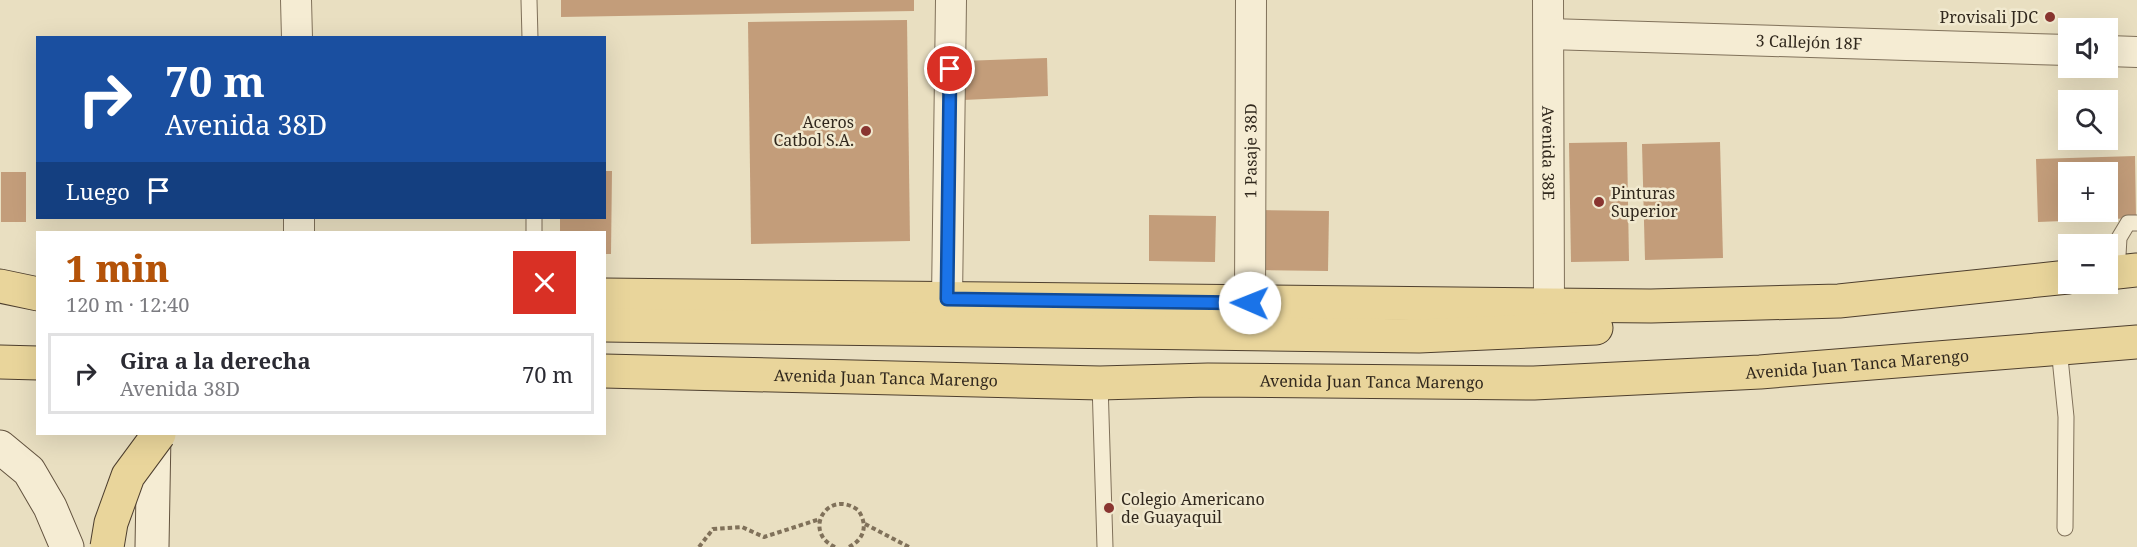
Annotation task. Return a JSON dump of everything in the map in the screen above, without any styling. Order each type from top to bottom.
[{"type":"main road","points":[[606,325],[1419,336],[1594,328],[2058,278]]},
{"type":"main road","points":[[0,285],[36,285]]},
{"type":"main road","points":[[0,285],[36,294]]},
{"type":"main road","points":[[606,295],[1549,307],[1839,301]]},
{"type":"main road","name":"Avenida Juan Tanca Marengo","points":[[606,371],[1100,383],[1219,380],[1534,383],[1760,372],[2137,342]]},
{"type":"main road","points":[[0,362],[36,363]]},
{"type":"main road","points":[[152,547],[154,435]]},
{"type":"main road","points":[[107,547],[111,523],[128,476],[158,435]]},
{"type":"main road","points":[[0,447],[29,471],[50,507],[66,546]]},
{"type":"street","points":[[296,0],[297,36]]},
{"type":"street","points":[[947,299],[951,0]]},
{"type":"street","name":"1 Pasaje 38D","points":[[1250,303],[1251,0]]},
{"type":"street","name":"Avenida 38E","points":[[1548,0],[1549,307]]},
{"type":"street","name":"3 Callejón 18F","points":[[1549,34],[2058,50]]},
{"type":"street","points":[[2118,51],[2137,52]]},
{"type":"lane","points":[[529,0],[530,36]]},
{"type":"lane","points":[[2120,271],[2122,229],[2128,223],[2137,223]]},
{"type":"lane","points":[[2059,348],[2066,417],[2065,528]]},
{"type":"lane","points":[[1100,383],[1104,547]]},
{"type":"path","points":[[699,547],[714,529],[742,527],[764,537],[820,519],[829,507],[844,503],[858,510],[865,524],[909,547]]},
{"type":"path","points":[[820,519],[820,533],[824,540],[835,547]]},
{"type":"path","points":[[849,547],[861,537],[865,524]]},
{"type":"building","points":[[561,0],[914,0],[914,11],[561,17]]},
{"type":"building","points":[[907,20],[910,241],[751,244],[748,22]]},
{"type":"building","points":[[1047,58],[1048,96],[963,100],[962,61]]},
{"type":"building","name":"Pinturas Superior","points":[[1627,142],[1629,261],[1571,262],[1569,143]]},
{"type":"building","points":[[1720,142],[1723,258],[1645,260],[1642,144]]},
{"type":"building","points":[[2135,156],[2136,218],[2118,219],[2118,162],[2058,162],[2058,221],[2038,222],[2036,159]]},
{"type":"building","points":[[606,171],[612,171],[611,254],[606,254],[606,231],[560,231],[560,219],[606,219]]},
{"type":"building","points":[[1,172],[26,172],[26,222],[1,222]]},
{"type":"building","points":[[1259,210],[1329,211],[1328,271],[1259,270]]},
{"type":"building","points":[[1149,215],[1216,216],[1215,262],[1149,261]]},
{"type":"place","name":"Provisali JDC","points":[[2050,17]]},
{"type":"place","name":"Aceros Catbol S.A.","points":[[866,131]]},
{"type":"place","name":"Pinturas Superior","points":[[1599,202]]},
{"type":"place","name":"Colegio Americano de Guayaquil","points":[[1109,508]]},
{"type":"route","points":[[950,69],[947,299],[1250,303]]}]
